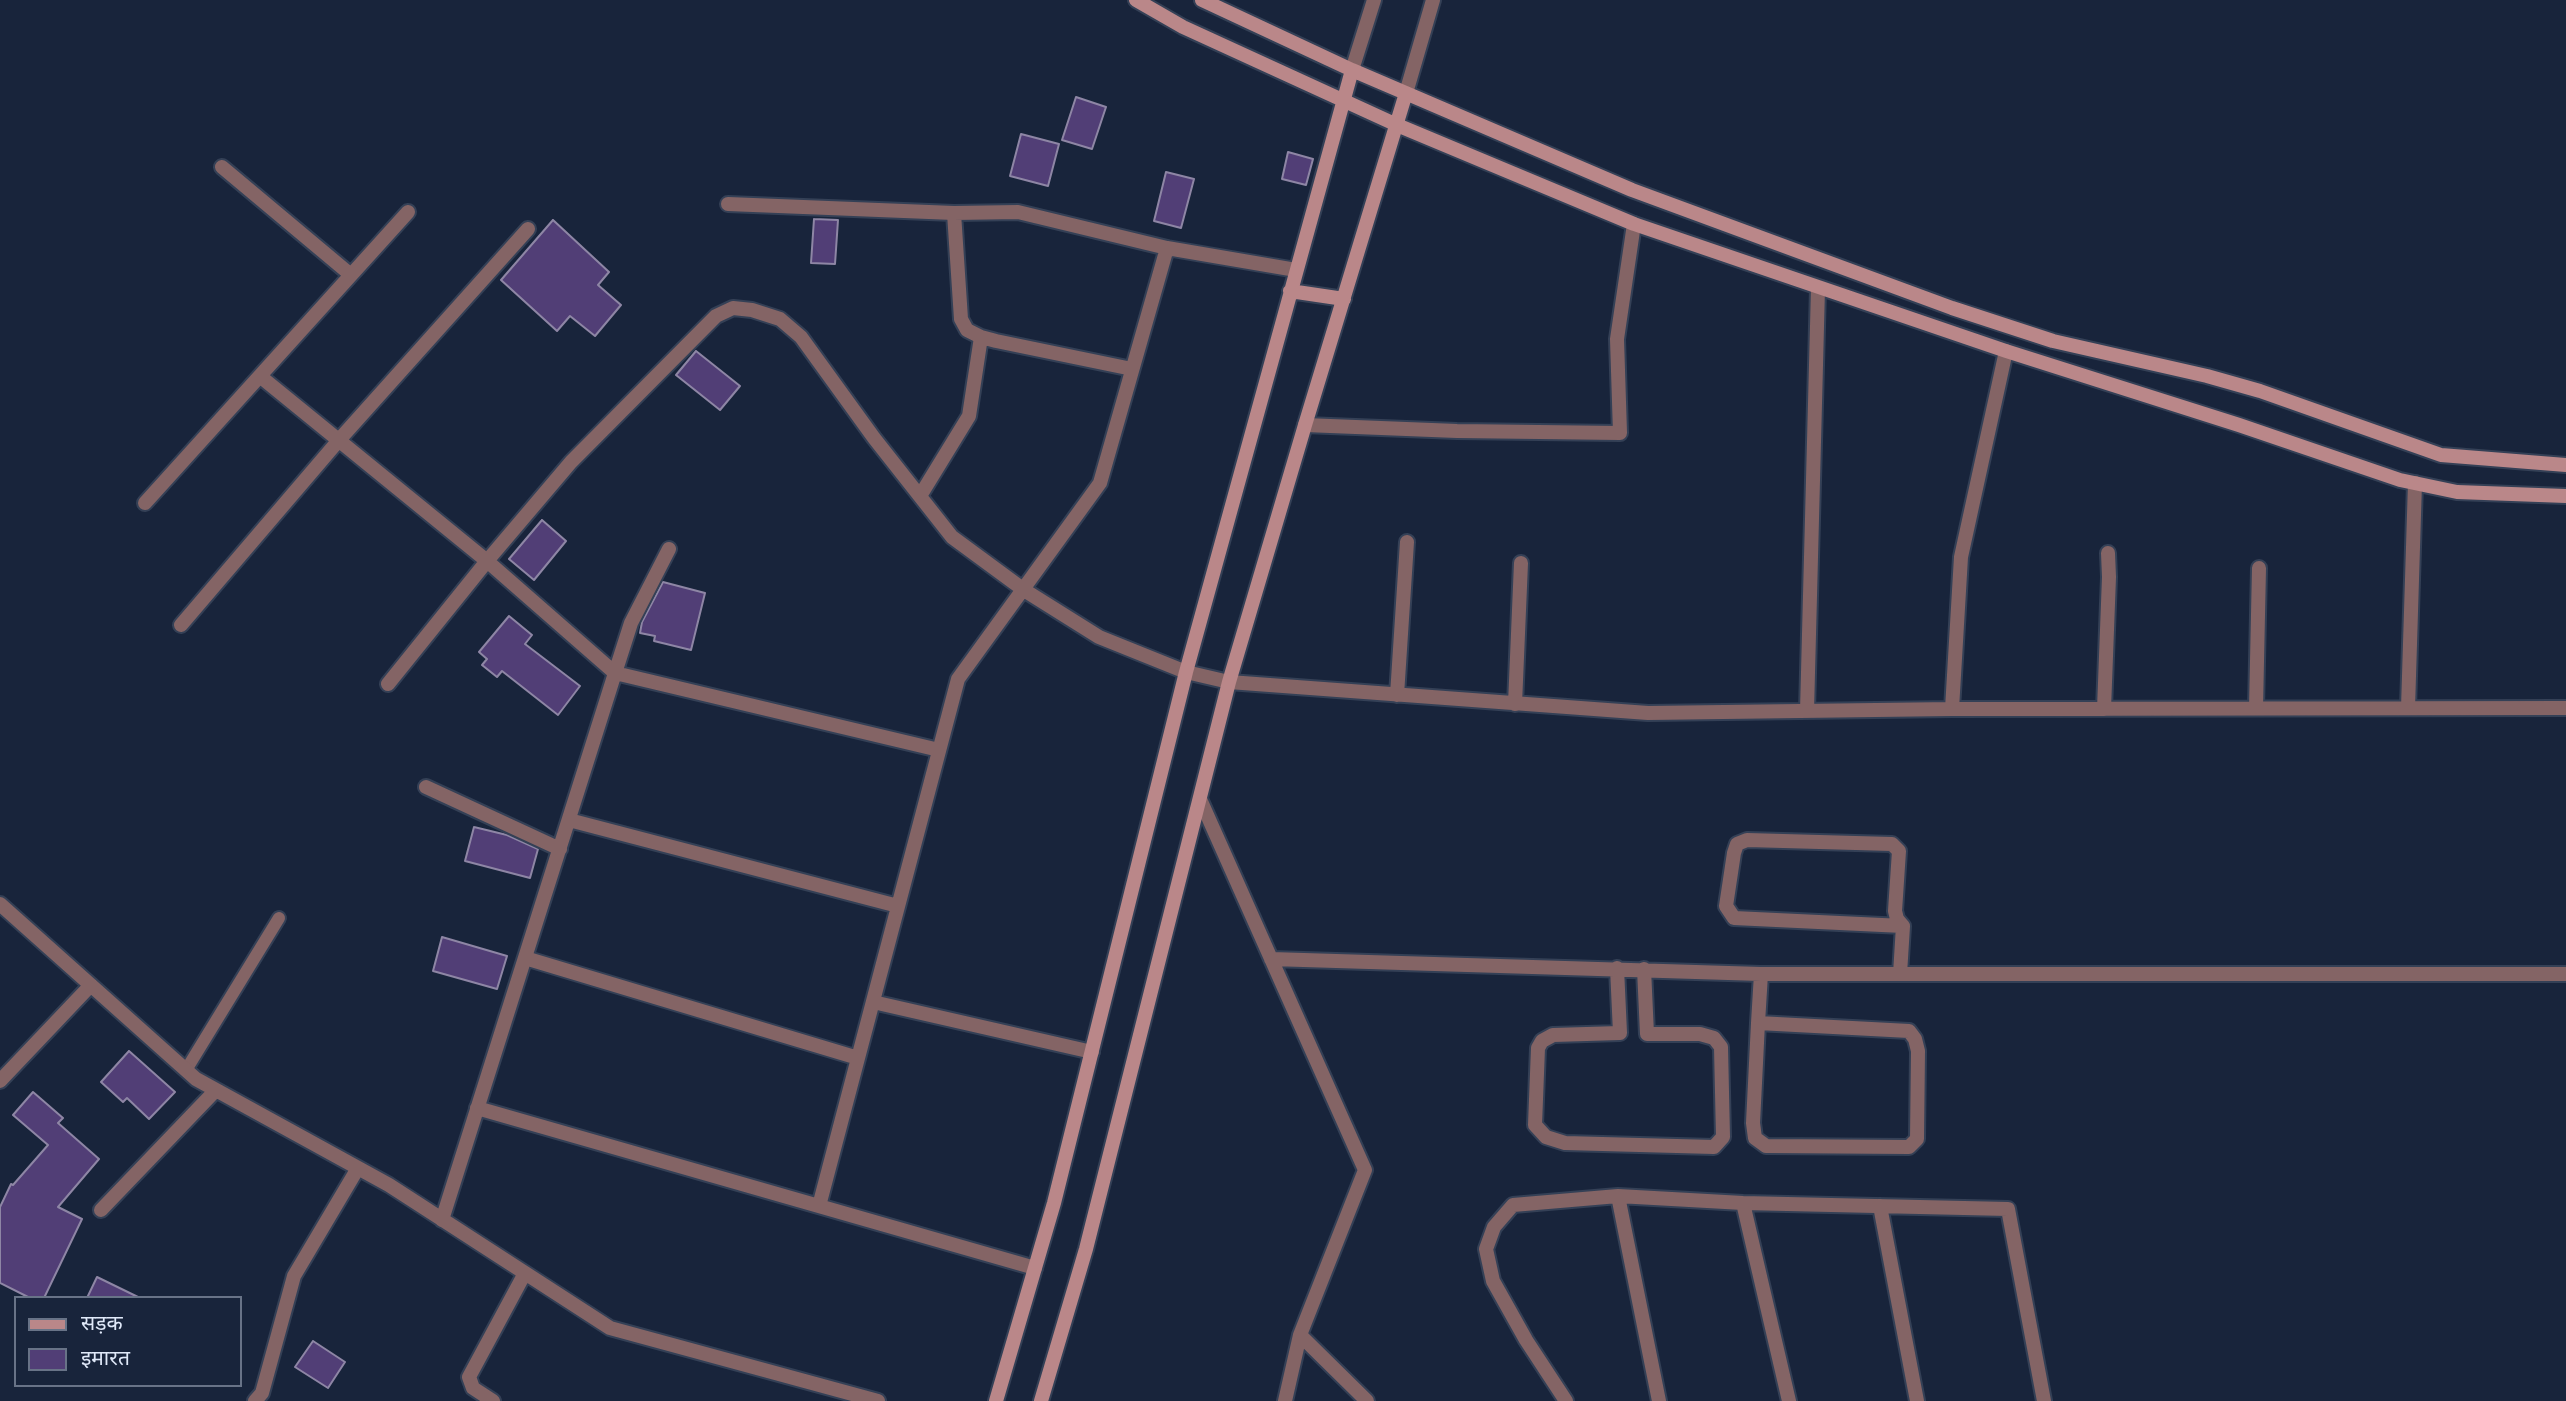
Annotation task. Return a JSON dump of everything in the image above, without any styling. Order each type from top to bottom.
[{"type":"street","points":[[1136,0],[1183,27],[1397,125],[1634,224],[1818,288],[2415,483],[2457,492],[2566,496]]},
{"type":"street","points":[[1202,0],[1352,70],[1632,190],[1952,308],[2053,341],[2207,376],[2260,391],[2441,456],[2566,465]]},
{"type":"street","points":[[996,1401],[1054,1203],[1186,672],[1343,100],[1374,0]]},
{"type":"street","points":[[1043,1400],[1086,1249],[1229,682],[1433,0]]},
{"type":"street","points":[[222,167],[351,275]]},
{"type":"street","points":[[728,204],[954,213],[1018,212],[1167,248],[1296,270]]},
{"type":"street","points":[[145,503],[408,212]]},
{"type":"street","points":[[954,213],[961,319],[967,330],[981,337],[1132,369]]},
{"type":"street","points":[[1304,425],[1457,431],[1620,433],[1618,339],[1634,224]]},
{"type":"street","points":[[181,625],[339,440],[528,229]]},
{"type":"street","points":[[819,1206],[958,679],[1100,483],[1167,248]]},
{"type":"street","points":[[1807,711],[1818,288]]},
{"type":"street","points":[[1290,291],[1344,299]]},
{"type":"street","points":[[388,684],[487,561],[571,463],[716,316],[733,309],[752,310],[780,319],[801,337],[874,438],[952,537],[1024,590],[1099,637],[1186,672],[1229,682],[1648,713],[1952,709],[2566,708]]},
{"type":"street","points":[[920,496],[969,416],[981,337]]},
{"type":"street","points":[[1952,709],[1961,557],[2006,351]]},
{"type":"street","points":[[261,377],[487,561],[615,673],[939,750]]},
{"type":"street","points":[[2408,708],[2415,483]]},
{"type":"street","points":[[1397,695],[1407,542]]},
{"type":"street","points":[[442,1220],[631,624],[669,549]]},
{"type":"street","points":[[2104,709],[2108,553]]},
{"type":"street","points":[[1516,704],[1521,563]]},
{"type":"street","points":[[2256,708],[2259,568]]},
{"type":"street","points":[[426,787],[560,849]]},
{"type":"street","points":[[1200,799],[1365,1170],[1300,1335],[1285,1401]]},
{"type":"street","points":[[569,820],[898,906]]},
{"type":"street","points":[[1900,974],[1903,926],[1895,911],[1899,851],[1892,844],[1747,840],[1737,844],[1726,906],[1734,918],[1903,926]]},
{"type":"street","points":[[0,904],[196,1079],[358,1168],[610,1328],[878,1401]]},
{"type":"street","points":[[525,958],[858,1058]]},
{"type":"street","points":[[1271,959],[1761,974],[2566,974]]},
{"type":"street","points":[[1617,968],[1620,1032]]},
{"type":"street","points":[[1644,969],[1647,1034]]},
{"type":"street","points":[[1759,1023],[1909,1031],[1919,1051],[1917,1139],[1909,1147],[1766,1146],[1755,1138],[1753,1123],[1761,974]]},
{"type":"street","points":[[0,1080],[91,985]]},
{"type":"street","points":[[873,1002],[1092,1052]]},
{"type":"street","points":[[1620,1032],[1647,1034],[1700,1034],[1714,1038],[1721,1048],[1723,1137],[1714,1147],[1565,1143],[1546,1137],[1539,1131],[1535,1125],[1538,1048],[1542,1041],[1553,1035],[1620,1032]]},
{"type":"street","points":[[100,1210],[216,1090]]},
{"type":"street","points":[[477,1108],[1035,1268]]},
{"type":"street","points":[[256,1401],[262,1393],[295,1276],[358,1168]]},
{"type":"street","points":[[1618,1196],[1658,1401]]},
{"type":"street","points":[[1566,1401],[1526,1340],[1493,1281],[1486,1249],[1494,1227],[1513,1205],[1618,1196],[1743,1203],[2008,1209],[2045,1401]]},
{"type":"street","points":[[1743,1203],[1789,1401]]},
{"type":"street","points":[[1880,1206],[1917,1401]]},
{"type":"street","points":[[493,1401],[473,1388],[469,1377],[525,1273]]},
{"type":"street","points":[[1300,1335],[1367,1401]]},
{"type":"lane","points":[[186,1070],[279,918]]},
{"type":"building","points":[[1076,97],[1106,107],[1092,149],[1062,140]]},
{"type":"building","points":[[1021,134],[1059,144],[1048,186],[1010,176]]},
{"type":"building","points":[[1288,152],[1313,159],[1306,185],[1282,179]]},
{"type":"building","points":[[1166,172],[1194,179],[1181,228],[1154,221]]},
{"type":"building","points":[[814,219],[838,220],[835,264],[811,263]]},
{"type":"building","points":[[553,220],[609,272],[598,285],[621,305],[595,336],[570,316],[557,331],[501,280]]},
{"type":"building","points":[[696,351],[740,386],[720,410],[676,375]]},
{"type":"building","points":[[542,520],[566,541],[534,580],[509,559]]},
{"type":"building","points":[[663,582],[705,593],[691,650],[654,641],[655,636],[640,633],[642,622]]},
{"type":"building","points":[[509,616],[532,635],[525,644],[580,686],[558,715],[502,671],[497,677],[482,665],[487,659],[479,652]]},
{"type":"building","points":[[474,827],[507,835],[538,849],[530,878],[465,861]]},
{"type":"building","points":[[442,937],[507,956],[497,989],[433,971]]},
{"type":"building","points":[[129,1051],[175,1092],[149,1119],[127,1098],[123,1102],[101,1082]]},
{"type":"building","points":[[33,1092],[63,1118],[58,1123],[99,1159],[58,1207],[82,1219],[45,1296],[26,1296],[0,1283],[0,1207],[11,1184],[13,1185],[48,1145],[13,1115]]},
{"type":"building","points":[[97,1277],[136,1296],[88,1296]]},
{"type":"building","points":[[313,1341],[345,1362],[328,1388],[295,1367]]}]
